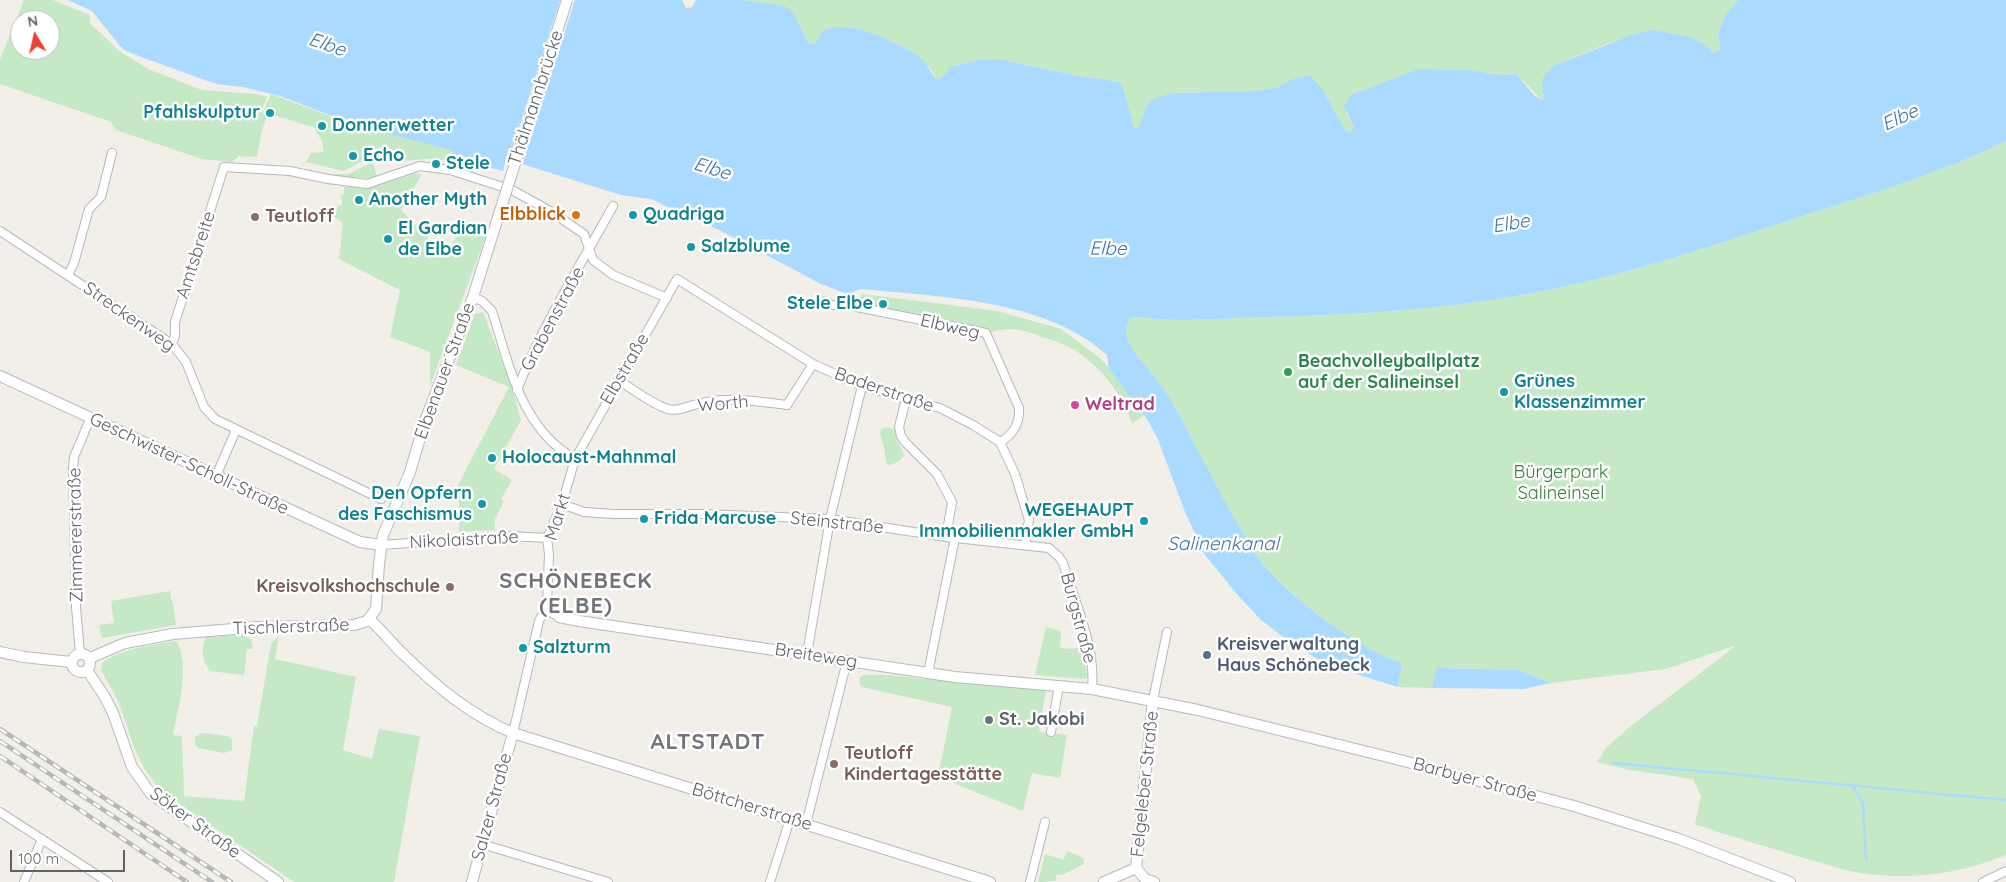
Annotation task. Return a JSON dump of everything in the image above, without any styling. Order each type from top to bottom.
[{"type":"street","name":"Thälmannbrücke","points":[[505,195],[567,0]]},
{"type":"street","name":"Streckenweg","points":[[68,275],[74,263],[89,209],[101,197],[112,153]]},
{"type":"street","name":"Amtsbreite","points":[[172,344],[175,322],[224,167],[290,171],[367,184],[420,166],[450,170],[512,190],[550,211],[584,234],[590,248]]},
{"type":"street","name":"Elbenauer Straße","points":[[370,619],[376,609],[383,535],[410,472],[425,422],[472,297],[505,195]]},
{"type":"street","name":"Grabenstraße","points":[[517,390],[527,364],[614,206]]},
{"type":"street","name":"Streckenweg","points":[[0,231],[172,344],[186,362],[209,415],[236,430],[381,499]]},
{"type":"street","points":[[590,248],[594,260],[613,275],[667,298]]},
{"type":"street","name":"Elbstraße","points":[[574,459],[677,279]]},
{"type":"street","name":"Baderstraße","points":[[677,279],[813,364],[862,386],[940,408],[1000,442]]},
{"type":"street","points":[[472,297],[482,300],[492,311],[517,390],[535,424],[558,447],[574,459]]},
{"type":"street","name":"Elbweg","points":[[824,301],[832,305],[852,306],[986,333],[1019,408],[1020,416],[1011,434],[1000,442]]},
{"type":"street","name":"Worth","points":[[618,380],[665,408],[678,410],[700,403],[724,400],[757,401],[787,405],[813,364]]},
{"type":"street","name":"Geschwister-Scholl-Straße","points":[[0,376],[360,542],[381,545]]},
{"type":"street","points":[[807,654],[830,519],[862,386]]},
{"type":"street","points":[[906,399],[899,427],[901,436],[937,474],[952,502],[950,537],[928,673]]},
{"type":"street","name":"Zimmererstraße","points":[[80,653],[76,607],[73,468],[74,457],[90,419]]},
{"type":"street","points":[[216,476],[236,430]]},
{"type":"street","points":[[1000,442],[1015,474],[1029,520],[1025,544]]},
{"type":"street","name":"Markt","points":[[547,605],[549,554],[547,538],[562,504],[574,459]]},
{"type":"street","name":"Steinstraße","points":[[562,504],[584,512],[614,514],[701,514],[830,519],[950,537],[1025,544],[1052,550]]},
{"type":"street","name":"Nikolaistraße","points":[[381,545],[510,536],[547,538]]},
{"type":"street","name":"Burgstraße","points":[[1052,550],[1062,563],[1085,635],[1092,671],[1092,689]]},
{"type":"street","points":[[513,733],[539,624],[547,605]]},
{"type":"street","name":"Breiteweg","points":[[547,605],[552,613],[559,617],[579,622],[928,673],[1092,689]]},
{"type":"street","name":"Tischlerstraße","points":[[90,658],[125,643],[174,634],[258,627],[354,625],[364,623],[370,619],[403,654],[458,703],[475,714],[513,733]]},
{"type":"street","points":[[1153,700],[1167,632]]},
{"type":"street","points":[[0,652],[24,657],[72,662]]},
{"type":"street","points":[[80,653],[86,654],[90,658],[90,666],[87,670],[77,672],[72,666],[73,657],[80,653]]},
{"type":"street","points":[[806,824],[847,661]]},
{"type":"street","name":"Söker Straße","points":[[87,670],[113,713],[132,767],[151,794],[278,882]]},
{"type":"street","points":[[1051,732],[1059,685]]},
{"type":"street","name":"Barbyer Straße","points":[[1092,689],[1153,700],[1372,752],[1574,806],[1679,840],[1790,882]]},
{"type":"street","name":"Felgeleber Straße","points":[[1136,868],[1153,700]]},
{"type":"street","name":"Böttcherstraße","points":[[513,733],[990,882]]},
{"type":"street","name":"Salzer Straße","points":[[472,882],[513,733]]},
{"type":"street","points":[[0,812],[108,882]]},
{"type":"street","points":[[770,882],[790,819]]},
{"type":"street","points":[[1030,882],[1046,822]]},
{"type":"street","points":[[24,882],[42,839]]},
{"type":"street","points":[[482,844],[608,882]]},
{"type":"street","points":[[1104,882],[1136,868],[1148,881]]},
{"type":"street","points":[[1983,882],[2006,871]]},
{"type":"green space","points":[[24,0],[53,0],[90,15],[90,23],[119,51],[148,69],[202,90],[256,94],[267,97],[261,112],[267,116],[262,130],[257,157],[239,156],[232,162],[202,159],[116,130],[111,122],[0,84],[0,60],[10,35],[10,60],[60,60],[60,10],[20,10]]},
{"type":"green space","points":[[742,0],[1738,0],[1726,14],[1718,33],[1720,50],[1713,53],[1707,46],[1691,37],[1652,31],[1609,43],[1553,66],[1542,86],[1544,99],[1542,100],[1516,74],[1502,75],[1469,70],[1419,69],[1346,112],[1354,127],[1350,132],[1346,131],[1322,89],[1310,75],[1292,79],[1279,87],[1256,91],[1173,93],[1150,101],[1139,128],[1134,127],[1120,82],[1073,75],[999,59],[979,60],[952,66],[940,79],[936,79],[931,69],[923,61],[899,45],[884,38],[854,28],[830,28],[821,35],[815,45],[808,43],[794,14],[780,5]]},
{"type":"green space","points":[[271,94],[340,120],[458,150],[453,164],[436,158],[402,161],[372,156],[344,171],[306,162],[311,153],[324,152],[322,141],[316,132],[316,128],[263,112]]},
{"type":"green space","name":"Bürgerpark Salineinsel","points":[[2006,141],[2006,855],[1967,868],[1927,875],[1885,876],[1838,868],[1695,824],[1701,796],[1693,779],[1630,770],[1597,762],[1607,747],[1632,725],[1737,645],[1666,669],[1551,683],[1519,670],[1438,668],[1432,688],[1398,687],[1402,663],[1368,648],[1332,625],[1298,599],[1262,563],[1231,513],[1172,402],[1133,350],[1126,334],[1130,318],[1134,317],[1202,320],[1363,313],[1455,305],[1554,289],[1628,271],[1739,237],[1910,181]]},
{"type":"green space","points":[[373,163],[377,177],[334,176],[334,174],[349,174]]},
{"type":"green space","points":[[413,174],[422,174],[401,210],[444,254],[467,223],[487,233],[430,386],[430,352],[390,337],[400,290],[339,259],[343,224],[323,211],[336,210],[337,206],[342,205],[341,195],[344,194],[344,187],[372,187]]},
{"type":"green space","points":[[862,294],[997,311],[1061,329],[1101,359],[1148,413],[1132,423],[1122,401],[1107,379],[1079,353],[1062,344],[1021,330],[1006,329],[986,333],[852,306]]},
{"type":"green space","points":[[483,312],[511,384],[521,420],[494,469],[512,480],[501,499],[504,501],[495,519],[495,530],[459,532],[459,500],[454,493],[509,387],[456,365],[475,314]]},
{"type":"green space","points":[[885,427],[895,430],[897,440],[904,454],[898,461],[889,465],[886,462],[884,446],[880,435],[881,429]]},
{"type":"green space","points":[[170,591],[176,625],[102,638],[99,625],[114,623],[111,601]]},
{"type":"green space","points":[[1046,627],[1061,631],[1060,648],[1083,647],[1087,677],[1085,679],[1035,675]]},
{"type":"green space","points":[[245,635],[251,640],[253,649],[247,649],[244,675],[210,671],[205,663],[203,654],[206,637]]},
{"type":"green space","points":[[279,635],[275,659],[356,677],[343,750],[372,759],[379,729],[420,736],[394,882],[294,882],[181,805],[157,786],[144,768],[135,750],[118,701],[101,670],[103,662],[120,653],[176,641],[183,662],[183,674],[173,735],[182,736],[184,796],[244,801],[254,726],[257,726],[271,644]]},
{"type":"green space","points":[[864,675],[884,675],[1046,690],[1039,732],[1067,735],[1060,778],[1032,773],[1023,811],[938,777],[952,707],[862,687],[859,684],[860,677]]},
{"type":"green space","points":[[202,733],[227,736],[232,740],[232,750],[224,753],[199,748],[195,744],[195,737]]},
{"type":"green space","points":[[1068,851],[1083,858],[1084,864],[1064,874],[1056,875],[1056,881],[1038,882],[1045,854],[1063,860]]},
{"type":"water","points":[[68,0],[682,0],[686,8],[692,7],[696,0],[742,0],[780,5],[788,8],[794,14],[808,43],[815,44],[825,30],[840,27],[865,31],[892,41],[923,60],[936,79],[940,79],[952,66],[979,60],[999,59],[1073,75],[1120,82],[1134,127],[1136,128],[1139,127],[1150,101],[1159,97],[1173,93],[1256,91],[1279,87],[1292,79],[1310,75],[1322,89],[1346,131],[1350,132],[1354,127],[1344,106],[1353,94],[1419,69],[1469,70],[1502,75],[1516,74],[1534,95],[1542,100],[1544,99],[1543,78],[1553,66],[1632,35],[1652,30],[1691,37],[1707,46],[1713,53],[1720,50],[1718,33],[1726,14],[1738,0],[2006,0],[2006,141],[1910,181],[1739,237],[1628,271],[1554,289],[1455,305],[1363,313],[1202,320],[1130,318],[1126,334],[1133,350],[1172,402],[1232,514],[1259,558],[1283,585],[1314,612],[1368,648],[1402,663],[1398,687],[1321,661],[1291,643],[1260,619],[1236,593],[1205,555],[1185,512],[1157,437],[1147,419],[1109,369],[1107,355],[1082,336],[1054,322],[991,304],[862,289],[847,294],[819,283],[721,231],[651,199],[621,195],[506,159],[503,171],[453,158],[454,151],[350,123],[280,96],[243,87],[216,84],[144,58],[126,51],[120,46],[92,11]]},
{"type":"water","points":[[1437,668],[1519,670],[1551,683],[1524,689],[1432,688]]},
{"type":"pier","points":[[560,0],[575,0],[522,166],[508,162]]},
{"type":"waterway","points":[[1613,763],[2006,800]]},
{"type":"waterway","points":[[1853,787],[1863,803],[1866,860]]},
{"type":"railway","points":[[0,729],[231,882]]},
{"type":"railway","points":[[0,741],[212,882]]},
{"type":"railway","points":[[0,756],[187,882]]},
{"type":"place","name":"Pfahlskulptur","points":[[270,113]]},
{"type":"place","name":"Donnerwetter","points":[[322,126]]},
{"type":"place","name":"Echo","points":[[353,156]]},
{"type":"place","name":"Stele","points":[[436,164]]},
{"type":"place","name":"Another Myth","points":[[359,200]]},
{"type":"place","name":"Elbblick","points":[[576,215]]},
{"type":"place","name":"Quadriga","points":[[633,215]]},
{"type":"place","name":"Teutloff","points":[[255,217]]},
{"type":"place","name":"El Gardian de Elbe","points":[[388,239]]},
{"type":"place","name":"Salzblume","points":[[691,247]]},
{"type":"place","name":"Stele Elbe","points":[[883,304]]},
{"type":"place","name":"Beachvolleyballplatz auf der Salineinsel","points":[[1288,372]]},
{"type":"place","name":"Grünes Klassenzimmer","points":[[1504,392]]},
{"type":"place","name":"Weltrad","points":[[1075,405]]},
{"type":"place","name":"Holocaust-Mahnmal","points":[[492,458]]},
{"type":"place","name":"Den Opfern des Faschismus","points":[[482,504]]},
{"type":"place","name":"Frida Marcuse","points":[[644,519]]},
{"type":"place","name":"WEGEHAUPT Immobilienmakler GmbH","points":[[1144,521]]},
{"type":"place","name":"Kreisvolkshochschule","points":[[450,587]]},
{"type":"place","name":"Salzturm","points":[[523,648]]},
{"type":"place","name":"Kreisverwaltung Haus Schönebeck","points":[[1207,655]]},
{"type":"place","name":"St. Jakobi","points":[[989,720]]},
{"type":"place","name":"Teutloff Kindertagesstätte","points":[[834,764]]},
{"type":"district","name":"SCHÖNEBECK (ELBE)","points":[[576,594]]},
{"type":"district","name":"ALTSTADT","points":[[708,742]]},
{"type":"water label","name":"Elbe","points":[[327,45]]},
{"type":"water label","name":"Elbe","points":[[1900,118]]},
{"type":"water label","name":"Elbe","points":[[712,169]]},
{"type":"water label","name":"Elbe","points":[[1511,224]]},
{"type":"water label","name":"Elbe","points":[[1108,249]]},
{"type":"water label","name":"Salinenkanal","points":[[1223,544]]}]
